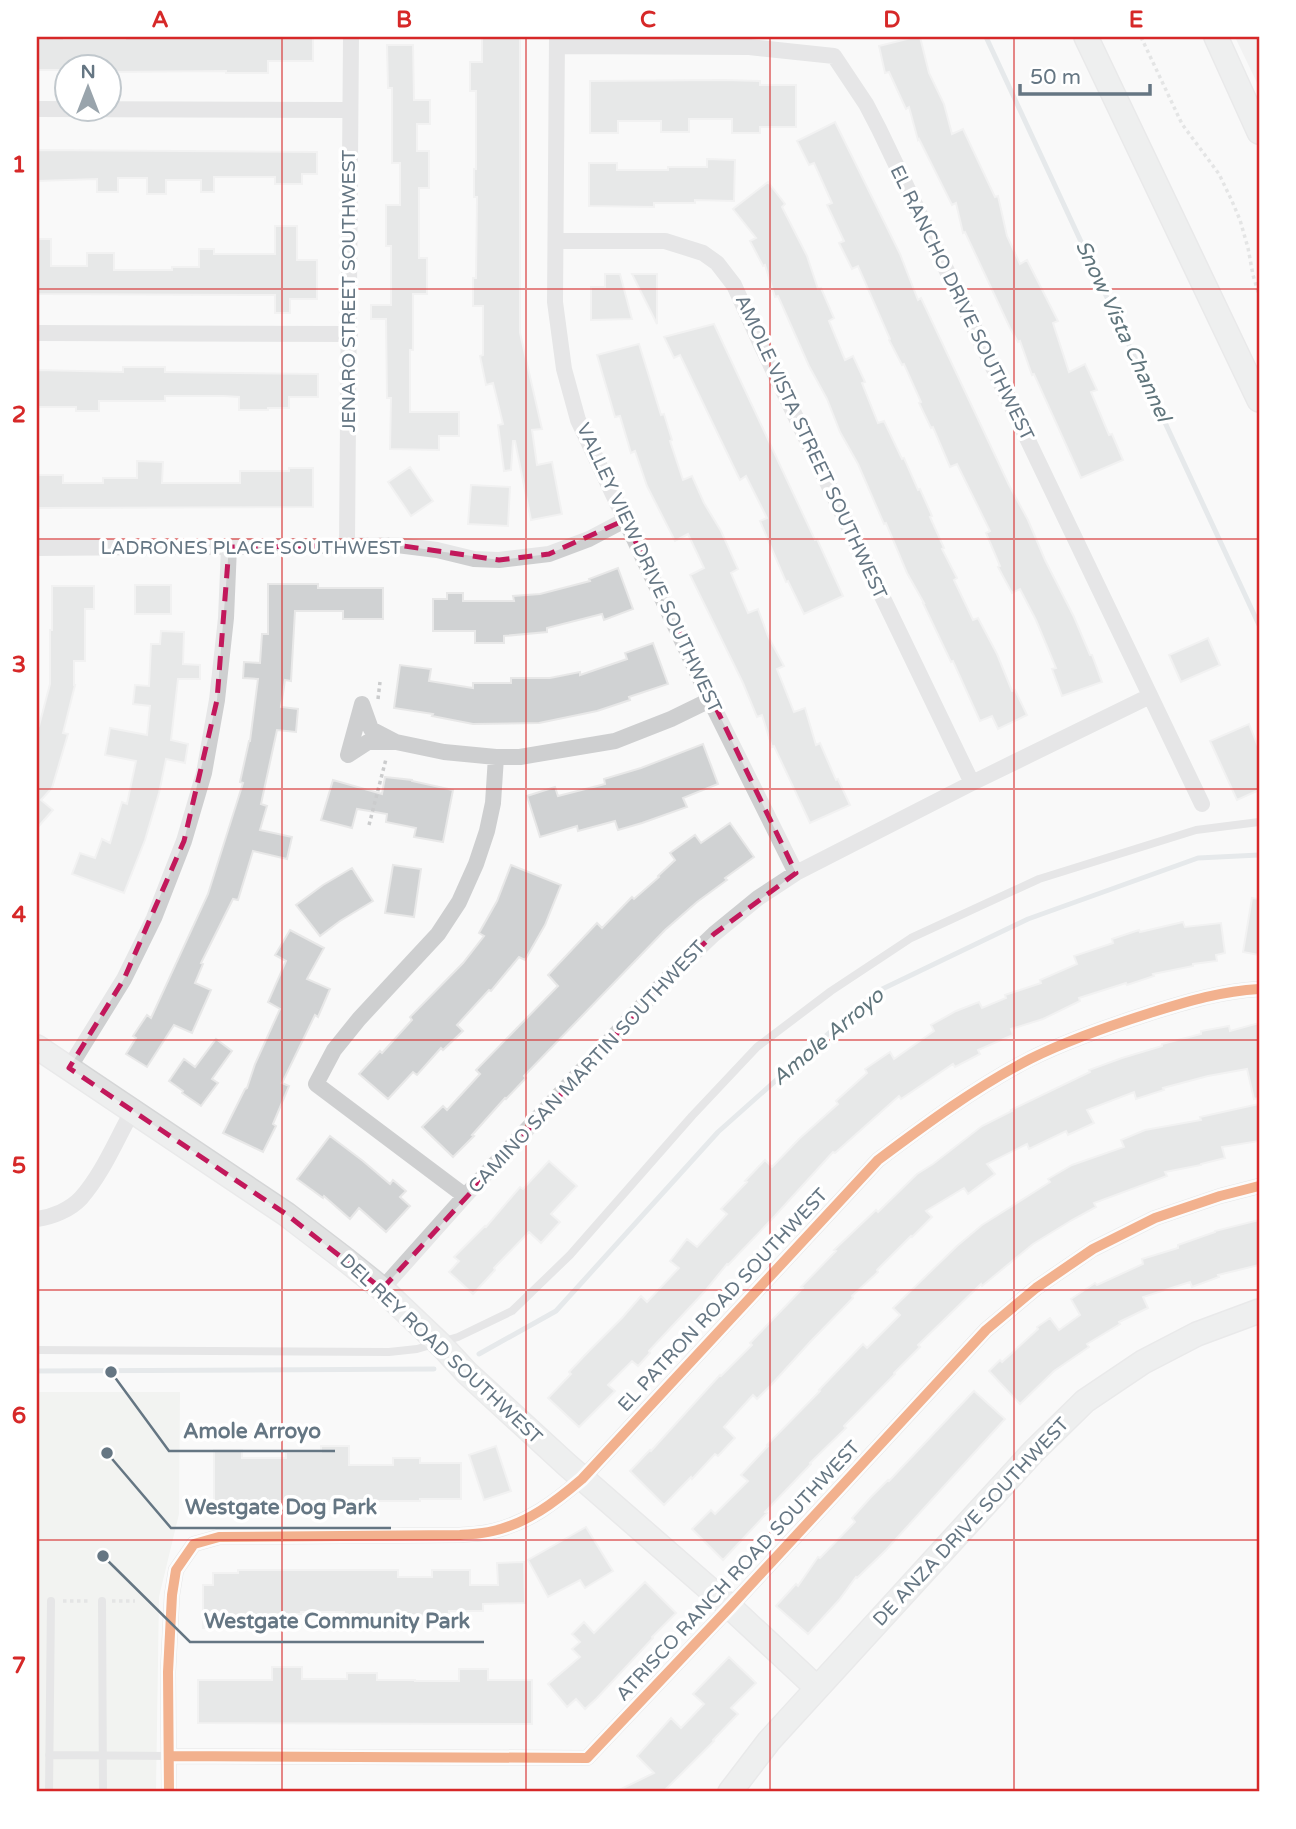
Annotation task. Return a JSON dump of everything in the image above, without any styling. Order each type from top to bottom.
[{"type":"street","name":"JENARO STREET SOUTHWEST","points":[[347,545],[351,37]]},
{"type":"street","points":[[1086,37],[1259,400]]},
{"type":"street","points":[[1216,37],[1259,132]]},
{"type":"street","name":"VALLEY VIEW DRIVE SOUTHWEST","points":[[557,41],[555,302],[564,369],[578,420],[796,873]]},
{"type":"street","name":"EL RANCHO DRIVE SOUTHWEST","points":[[557,41],[749,47],[834,56],[875,121],[1202,804]]},
{"type":"street","points":[[37,109],[350,110]]},
{"type":"street","name":"AMOLE VISTA STREET SOUTHWEST","points":[[556,241],[665,241],[703,253],[725,272],[734,285],[972,783]]},
{"type":"street","points":[[37,333],[350,334]]},
{"type":"street","name":"LADRONES PLACE SOUTHWEST","points":[[37,548],[397,545],[437,550],[474,559],[499,560],[549,554],[589,539],[625,520]]},
{"type":"street","points":[[69,1068],[124,979],[155,918],[184,841],[204,773],[218,699],[226,618],[229,547]]},
{"type":"street","name":"CAMINO SAN MARTIN SOUTHWEST","points":[[382,1289],[668,977],[713,934],[758,898],[796,873],[1150,696]]},
{"type":"street","points":[[396,742],[444,752],[520,757],[615,741],[671,719],[710,699]]},
{"type":"street","points":[[465,1196],[316,1084],[342,1040],[438,934],[459,902],[487,831],[493,803],[496,757]]},
{"type":"street","name":"EL PATRON ROAD SOUTHWEST","points":[[169,1756],[168,1671],[172,1595],[176,1570],[194,1544],[219,1537],[460,1535],[490,1532],[512,1526],[534,1515],[582,1479],[878,1160],[929,1121],[1030,1059],[1092,1031],[1196,998],[1259,989]]},
{"type":"street","name":"DEL REY ROAD SOUTHWEST","points":[[37,1046],[286,1214],[382,1289],[467,1373],[582,1479],[730,1607],[817,1688]]},
{"type":"street","points":[[37,1219],[63,1212],[80,1200],[95,1179],[132,1112]]},
{"type":"street","name":"ATRISCO RANCH ROAD SOUTHWEST","points":[[169,1756],[587,1758],[986,1330],[1035,1288],[1093,1249],[1155,1218],[1259,1186]]},
{"type":"street","name":"DE ANZA DRIVE SOUTHWEST","points":[[730,1792],[769,1741],[817,1688],[1033,1452],[1085,1401],[1143,1362],[1186,1339],[1259,1311]]},
{"type":"street","points":[[169,1756],[169,1792]]},
{"type":"lane","points":[[37,1350],[389,1352],[441,1345],[512,1311],[570,1255],[692,1116],[757,1047],[831,991],[911,939],[1039,879],[1196,830],[1259,822]]},
{"type":"lane","points":[[49,1792],[51,1601]]},
{"type":"lane","points":[[102,1601],[103,1792]]},
{"type":"lane","points":[[49,1755],[169,1756]]},
{"type":"path","points":[[1141,37],[1182,124],[1219,174],[1232,201],[1243,229],[1259,295]]},
{"type":"path","points":[[378,701],[380,682]]},
{"type":"path","points":[[369,825],[387,757]]},
{"type":"path","points":[[51,1601],[135,1601]]},
{"type":"highlighted area","points":[[625,520],[796,873],[714,934],[669,977],[382,1289],[286,1214],[69,1068],[124,979],[184,841],[217,700],[229,547],[397,545],[499,560],[549,554]]},
{"type":"shaded area","points":[[1235,37],[1259,37],[1259,87]]},
{"type":"shaded area","points":[[37,1392],[180,1392],[179,1514],[159,1597],[156,1792],[37,1792]]},
{"type":"building","points":[[37,37],[313,37],[313,61],[268,61],[268,73],[122,72],[122,52],[52,52],[52,70],[37,70]]},
{"type":"building","points":[[482,37],[520,37],[520,333],[542,429],[532,430],[537,465],[552,462],[562,514],[531,520],[515,441],[511,470],[504,471],[498,425],[503,424],[493,383],[486,385],[480,356],[483,355],[483,306],[473,306],[473,278],[476,278],[476,91],[470,91],[470,62],[482,62]]},
{"type":"building","points":[[920,37],[929,73],[944,104],[952,134],[963,129],[995,197],[998,196],[1007,236],[1020,264],[1027,260],[1058,321],[1053,323],[1069,372],[1085,364],[1097,390],[1091,392],[1123,460],[1081,478],[1034,374],[1032,375],[1020,341],[1018,342],[1010,328],[965,232],[963,233],[956,203],[952,205],[918,140],[909,107],[906,109],[889,72],[885,73],[879,46]]},
{"type":"building","points":[[387,45],[413,45],[414,100],[430,100],[430,124],[417,124],[417,151],[429,151],[429,188],[419,188],[419,258],[427,258],[427,294],[413,294],[410,412],[459,412],[459,436],[439,436],[439,450],[390,449],[391,398],[387,398],[386,319],[371,319],[371,305],[391,305],[391,246],[386,246],[386,205],[400,205],[400,163],[392,163],[392,88],[388,88]]},
{"type":"building","points":[[590,81],[760,81],[760,85],[796,85],[796,127],[760,127],[760,133],[732,133],[732,119],[689,119],[689,132],[661,132],[661,121],[618,121],[618,133],[590,133]]},
{"type":"building","points":[[835,122],[900,254],[918,300],[921,298],[1028,520],[1092,655],[1102,682],[1062,696],[1052,669],[1056,668],[1036,620],[1020,589],[1012,593],[998,567],[1000,566],[986,533],[990,531],[957,464],[950,467],[933,427],[931,428],[919,403],[921,402],[904,364],[902,365],[889,340],[858,266],[852,269],[839,243],[844,241],[827,205],[832,203],[814,163],[809,165],[797,141]]},
{"type":"building","points":[[37,150],[317,152],[317,174],[302,174],[302,184],[275,184],[275,177],[214,177],[214,192],[201,192],[201,180],[166,180],[166,194],[147,194],[147,178],[118,178],[118,192],[97,192],[97,179],[37,181]]},
{"type":"building","points":[[707,159],[735,160],[734,201],[654,203],[654,207],[589,206],[589,163],[617,163],[617,170],[668,170],[668,167],[707,167]]},
{"type":"building","points":[[768,182],[785,204],[782,207],[807,256],[818,289],[821,288],[834,318],[829,321],[845,360],[853,356],[865,382],[862,383],[878,423],[884,421],[918,490],[920,489],[944,548],[942,549],[957,578],[954,580],[973,620],[978,618],[1012,691],[1015,690],[1027,715],[998,729],[992,716],[980,721],[953,661],[951,662],[907,573],[778,296],[775,297],[765,265],[763,266],[750,241],[756,238],[733,209]]},
{"type":"building","points":[[275,226],[297,226],[297,260],[317,260],[317,299],[290,299],[290,313],[275,313],[275,295],[37,294],[37,239],[51,239],[51,266],[87,266],[87,253],[114,253],[114,270],[172,270],[172,267],[199,267],[199,249],[214,249],[214,254],[275,254]]},
{"type":"building","points":[[605,274],[620,274],[632,319],[591,320],[591,287],[605,287]]},
{"type":"building","points":[[632,274],[657,274],[657,324]]},
{"type":"building","points":[[714,324],[843,596],[804,614],[788,581],[786,582],[760,521],[767,518],[746,476],[740,480],[680,355],[674,358],[664,337]]},
{"type":"building","points":[[639,344],[661,415],[664,414],[683,480],[692,476],[721,531],[738,569],[731,573],[748,613],[758,609],[768,636],[784,666],[777,669],[794,712],[805,708],[816,745],[820,743],[850,805],[810,823],[774,746],[772,747],[762,715],[757,717],[690,575],[704,568],[688,534],[675,541],[647,486],[635,451],[631,453],[620,416],[615,417],[597,355]]},
{"type":"building","points":[[123,367],[165,367],[165,372],[318,374],[318,397],[289,397],[289,408],[268,410],[239,410],[239,397],[224,396],[165,396],[165,401],[99,401],[99,411],[76,411],[76,407],[37,407],[37,370],[123,372]]},
{"type":"building","points":[[137,461],[163,462],[162,483],[240,483],[240,471],[313,468],[313,507],[37,508],[37,475],[63,475],[63,483],[103,483],[103,478],[137,478]]},
{"type":"building","points":[[410,467],[433,501],[411,516],[388,482]]},
{"type":"building","points":[[471,485],[510,487],[508,526],[468,524]]},
{"type":"building","points":[[618,568],[633,609],[604,620],[602,614],[547,628],[547,632],[504,636],[504,643],[475,643],[475,631],[433,631],[433,599],[447,599],[447,593],[463,593],[463,601],[514,601],[513,596],[540,594],[590,581],[589,579]]},
{"type":"building","points":[[268,584],[318,584],[318,588],[383,588],[383,619],[343,619],[343,611],[295,611],[291,681],[285,680],[281,707],[298,709],[296,732],[277,730],[261,804],[267,806],[260,830],[292,837],[287,859],[253,851],[238,900],[233,899],[201,963],[203,964],[195,983],[211,990],[192,1033],[174,1025],[147,1067],[126,1054],[136,1038],[133,1036],[147,1015],[151,1018],[208,894],[243,783],[240,782],[250,741],[258,679],[243,678],[244,662],[260,663],[262,634],[268,634]]},
{"type":"building","points":[[135,585],[171,585],[171,614],[135,614]]},
{"type":"building","points":[[52,586],[94,586],[94,609],[85,609],[85,661],[74,661],[75,685],[63,733],[68,734],[52,788],[41,800],[53,810],[37,828],[37,725],[39,726],[50,684]]},
{"type":"building","points":[[161,631],[184,632],[183,664],[200,665],[200,679],[178,679],[171,740],[188,744],[185,763],[166,759],[145,840],[124,893],[72,874],[80,853],[95,858],[102,839],[110,843],[122,802],[127,804],[136,761],[105,755],[110,728],[147,735],[150,706],[133,704],[135,685],[149,686],[151,644],[160,644]]},
{"type":"building","points":[[1208,638],[1220,665],[1181,682],[1169,655]]},
{"type":"building","points":[[653,643],[668,684],[597,711],[539,723],[473,724],[394,708],[400,665],[431,669],[429,681],[473,688],[473,683],[511,683],[511,678],[550,678],[580,672],[580,675],[627,659],[625,653]]},
{"type":"building","points":[[1249,724],[1259,749],[1259,790],[1237,800],[1210,741]]},
{"type":"building","points":[[703,744],[718,784],[683,798],[687,807],[618,830],[615,821],[578,831],[577,826],[540,837],[527,796],[555,787],[558,796],[605,784],[604,779]]},
{"type":"building","points":[[385,777],[412,780],[453,790],[443,842],[414,837],[416,828],[386,822],[387,814],[357,809],[352,828],[321,820],[333,780],[382,794]]},
{"type":"building","points":[[730,823],[754,857],[725,878],[727,880],[665,930],[524,1076],[526,1078],[453,1157],[422,1127],[443,1106],[447,1110],[480,1074],[476,1070],[558,986],[548,975],[597,923],[602,928],[632,897],[634,899],[659,877],[675,860],[670,853],[695,835],[701,843]]},
{"type":"building","points":[[393,865],[421,869],[414,917],[385,913]]},
{"type":"building","points":[[511,865],[561,885],[545,925],[525,960],[519,957],[491,991],[489,990],[457,1025],[463,1031],[443,1050],[441,1048],[417,1075],[413,1072],[388,1099],[359,1074],[412,1020],[410,1017],[463,963],[484,936],[479,933],[497,901]]},
{"type":"building","points":[[352,868],[373,901],[320,936],[296,905]]},
{"type":"building","points":[[1252,898],[1259,899],[1259,955],[1243,952]]},
{"type":"building","points":[[1183,922],[1185,927],[1221,923],[1225,953],[1216,955],[1217,961],[1153,974],[1154,976],[1127,985],[1126,983],[1079,998],[1080,1001],[1043,1019],[1011,1029],[1013,1035],[978,1050],[980,1054],[955,1067],[953,1064],[901,1099],[899,1096],[833,1152],[727,1264],[638,1366],[632,1361],[608,1385],[615,1391],[579,1427],[548,1398],[641,1296],[647,1302],[679,1268],[670,1261],[687,1239],[697,1247],[727,1214],[721,1209],[747,1182],[745,1181],[765,1160],[772,1167],[838,1104],[836,1101],[867,1073],[865,1069],[890,1052],[894,1059],[934,1031],[931,1025],[956,1011],[979,1002],[982,1008],[1006,998],[1005,995],[1041,983],[1040,980],[1077,964],[1074,956],[1113,943],[1112,939],[1139,930],[1140,932]]},
{"type":"building","points":[[290,930],[324,948],[307,979],[330,989],[282,1083],[289,1086],[273,1124],[276,1126],[263,1152],[223,1133],[247,1088],[280,1009],[268,1002],[286,961],[275,955]]},
{"type":"building","points":[[1259,1023],[1259,1098],[1254,1099],[1247,1069],[1163,1088],[1164,1090],[1136,1099],[1134,1092],[1087,1110],[1094,1123],[1068,1135],[1066,1131],[1029,1149],[1027,1144],[987,1164],[995,1174],[968,1194],[964,1188],[926,1211],[932,1217],[852,1296],[757,1399],[753,1395],[724,1427],[735,1438],[664,1505],[630,1471],[720,1375],[752,1345],[750,1343],[803,1288],[801,1287],[836,1251],[834,1250],[917,1174],[982,1126],[1090,1072],[1089,1070],[1162,1044],[1201,1034],[1201,1031],[1229,1026],[1230,1031]]},
{"type":"building","points":[[216,1039],[232,1051],[212,1079],[218,1083],[201,1106],[169,1081],[184,1059],[195,1067]]},
{"type":"building","points":[[1259,1104],[1259,1141],[1222,1147],[1225,1158],[1165,1172],[1167,1176],[1094,1203],[1096,1207],[1033,1244],[982,1286],[981,1284],[918,1345],[920,1347],[844,1426],[846,1428],[810,1463],[723,1560],[692,1529],[711,1510],[715,1514],[748,1481],[741,1475],[767,1445],[863,1344],[867,1348],[900,1315],[893,1308],[982,1225],[1072,1165],[1124,1147],[1121,1140],[1145,1130],[1201,1120],[1200,1117]]},
{"type":"building","points":[[330,1136],[390,1184],[393,1180],[406,1191],[400,1197],[410,1206],[386,1232],[359,1208],[350,1219],[324,1196],[323,1198],[297,1179]]},
{"type":"building","points":[[549,1161],[577,1186],[551,1214],[560,1222],[541,1243],[529,1232],[473,1294],[449,1272],[459,1261],[454,1257],[486,1227],[520,1187],[523,1189]]},
{"type":"building","points":[[1259,1220],[1259,1265],[1218,1275],[1219,1277],[1192,1287],[1190,1282],[1143,1297],[1148,1308],[1119,1322],[1120,1324],[1087,1344],[1089,1347],[1054,1371],[1020,1404],[989,1371],[1050,1318],[1059,1330],[1080,1315],[1071,1299],[1095,1283],[1097,1285],[1143,1264],[1142,1259],[1178,1248],[1178,1245],[1215,1231]]},
{"type":"building","points":[[974,1391],[1005,1419],[886,1550],[856,1577],[808,1634],[776,1606],[796,1584],[798,1586],[818,1557],[820,1558],[855,1522],[852,1518],[871,1497]]},
{"type":"building","points":[[321,1446],[349,1446],[349,1465],[393,1465],[393,1458],[420,1458],[420,1463],[461,1463],[461,1499],[214,1501],[214,1450],[242,1450],[242,1458],[286,1458],[286,1452],[321,1452]]},
{"type":"building","points":[[496,1446],[511,1491],[484,1500],[469,1455]]},
{"type":"building","points":[[586,1527],[613,1571],[585,1588],[580,1580],[548,1597],[528,1560]]},
{"type":"building","points":[[524,1562],[525,1603],[483,1604],[483,1611],[449,1611],[449,1616],[374,1614],[374,1627],[344,1627],[344,1612],[301,1612],[266,1614],[266,1617],[231,1617],[231,1628],[203,1628],[203,1585],[213,1585],[213,1573],[238,1573],[238,1570],[398,1570],[398,1577],[432,1577],[432,1570],[470,1570],[470,1585],[498,1585],[497,1563]]},
{"type":"building","points":[[645,1582],[676,1613],[585,1709],[576,1699],[567,1707],[548,1684],[580,1657],[572,1649],[580,1642],[572,1634],[584,1622],[594,1633]]},
{"type":"building","points":[[729,1657],[756,1683],[731,1708],[738,1714],[663,1792],[615,1792],[654,1773],[637,1756],[671,1718],[681,1728],[704,1704],[693,1694]]},
{"type":"building","points":[[272,1667],[302,1667],[302,1679],[347,1679],[347,1673],[377,1673],[377,1680],[415,1681],[459,1681],[459,1669],[488,1669],[488,1680],[532,1680],[532,1724],[198,1723],[198,1680],[272,1680]]},
{"type":"waterway","name":"Snow Vista Channel","points":[[986,37],[1259,625]]},
{"type":"waterway","name":"Amole Arroyo","points":[[479,1354],[556,1311],[718,1132],[874,993],[1028,919],[1198,858],[1259,855]]},
{"type":"waterway","name":"Amole Arroyo","points":[[37,1371],[434,1369]]},
{"type":"cycle path","points":[[169,1792],[168,1672],[172,1595],[176,1570],[194,1544],[219,1537],[460,1535],[489,1532],[518,1523],[551,1503],[582,1479],[878,1160],[914,1133],[990,1082],[1059,1046],[1104,1028],[1177,1005],[1217,995],[1259,989]]},
{"type":"cycle path","points":[[169,1756],[587,1758],[986,1330],[1036,1288],[1093,1249],[1155,1218],[1259,1186]]},
{"type":"place","name":"Amole Arroyo","points":[[111,1372]]},
{"type":"place","name":"Westgate Dog Park","points":[[107,1453]]},
{"type":"place","name":"Westgate Community Park","points":[[103,1556]]}]
